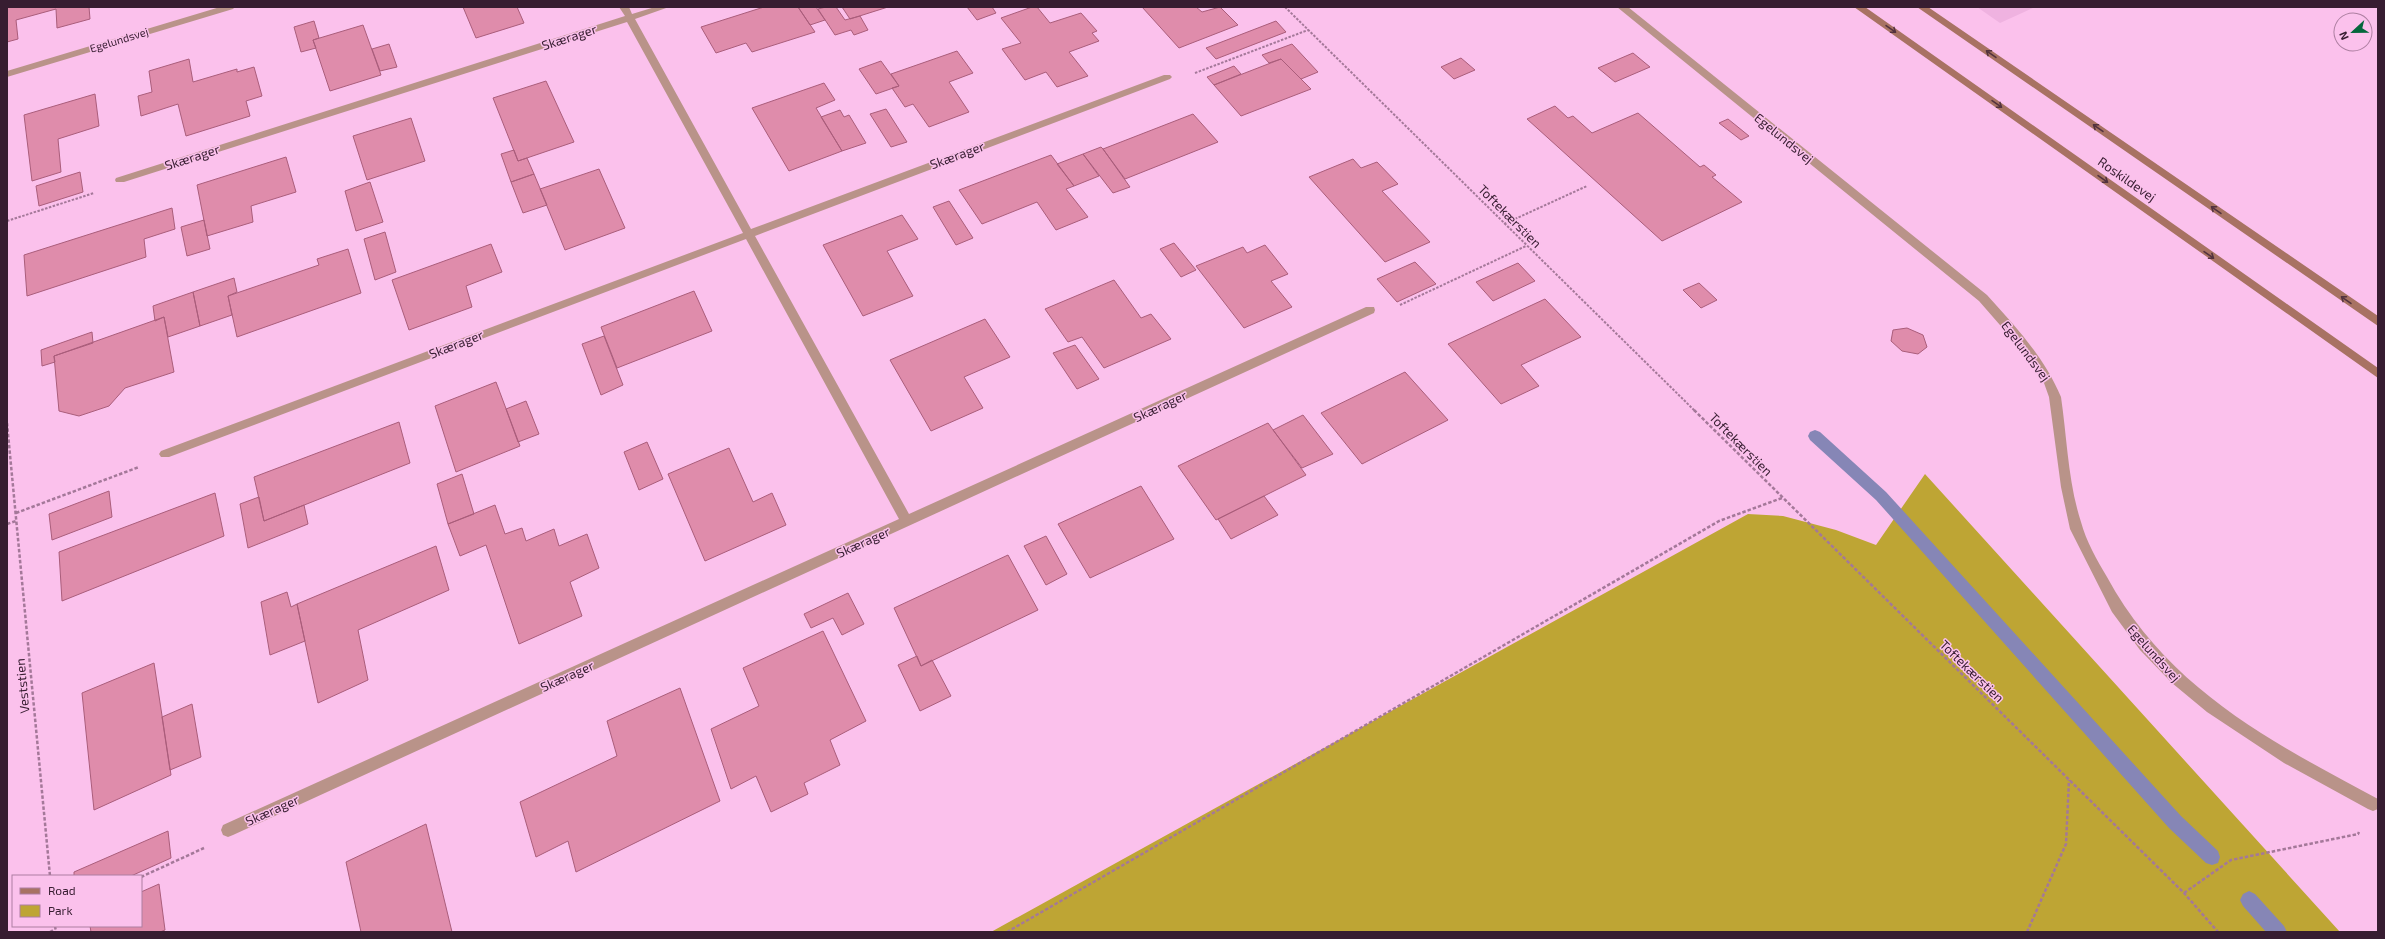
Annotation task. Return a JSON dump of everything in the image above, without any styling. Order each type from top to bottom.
[{"type":"main road","name":"Roskildevej","points":[[1859,7],[2378,374]]},
{"type":"main road","name":"Roskildevej","points":[[1922,7],[2378,322]]},
{"type":"street","name":"Egelundsvej","points":[[8,73],[230,7]]},
{"type":"street","name":"Skærager","points":[[624,7],[747,234],[907,522]]},
{"type":"street","name":"Skærager","points":[[120,180],[664,7]]},
{"type":"street","name":"Egelundsvej","points":[[1622,7],[1983,298],[2019,338],[2049,380],[2055,397],[2073,518],[2107,593],[2137,638],[2178,680],[2221,716],[2270,748],[2373,804]]},
{"type":"street","name":"Skærager","points":[[165,454],[1167,77]]},
{"type":"street","name":"Skærager","points":[[228,830],[1370,310]]},
{"type":"path","name":"Toftekærstien","points":[[1285,7],[2184,893],[2218,932]]},
{"type":"path","points":[[1167,77],[1190,75],[1308,30]]},
{"type":"path","points":[[7,221],[95,193],[120,180]]},
{"type":"path","points":[[1504,224],[1587,186]]},
{"type":"path","points":[[1370,310],[1395,308],[1526,246]]},
{"type":"path","name":"Veststien","points":[[7,423],[50,875]]},
{"type":"path","points":[[16,513],[142,466],[165,454]]},
{"type":"path","points":[[1007,932],[1719,521],[1782,498]]},
{"type":"path","points":[[7,524],[16,521]]},
{"type":"path","points":[[2027,932],[2066,844],[2069,780]]},
{"type":"path","points":[[2184,893],[2231,860],[2358,834],[2373,804]]},
{"type":"path","points":[[142,877],[201,850],[228,830]]},
{"type":"path","points":[[50,932],[55,929]]},
{"type":"shaded area","points":[[1977,7],[2035,7],[2000,23]]},
{"type":"green space","points":[[1925,474],[2340,932],[991,932],[1748,514],[1783,516],[1836,530],[1876,545]]},
{"type":"building","points":[[7,7],[89,7],[90,19],[57,28],[56,9],[16,20],[18,39],[7,42]]},
{"type":"building","points":[[463,7],[517,7],[524,23],[476,38]]},
{"type":"building","points":[[764,7],[798,7],[815,32],[752,52],[746,43],[716,53],[701,27]]},
{"type":"building","points":[[798,7],[816,7],[825,20],[810,25]]},
{"type":"building","points":[[836,7],[845,20],[860,16],[868,30],[854,35],[851,30],[835,35],[818,9]]},
{"type":"building","points":[[842,7],[888,7],[850,19]]},
{"type":"building","points":[[967,7],[992,7],[996,13],[977,20]]},
{"type":"building","points":[[1032,7],[1037,7],[1050,23],[1081,13],[1097,31],[1092,33],[1099,41],[1069,52],[1088,76],[1057,87],[1046,72],[1025,80],[1002,49],[1021,43],[1001,18]]},
{"type":"building","points":[[1142,7],[1196,7],[1202,12],[1220,7],[1238,25],[1179,48]]},
{"type":"building","points":[[314,21],[319,38],[313,40],[316,48],[301,52],[294,27]]},
{"type":"building","points":[[1276,21],[1286,32],[1216,59],[1206,48]]},
{"type":"building","points":[[363,25],[381,75],[330,91],[313,40]]},
{"type":"building","points":[[389,44],[397,67],[380,71],[372,49]]},
{"type":"building","points":[[1292,44],[1318,72],[1301,79],[1281,59],[1269,63],[1262,55]]},
{"type":"building","points":[[957,51],[973,73],[949,82],[969,112],[929,127],[913,104],[905,107],[892,88],[899,86],[891,74]]},
{"type":"building","points":[[1633,53],[1650,67],[1615,82],[1598,68]]},
{"type":"building","points":[[1461,58],[1475,70],[1454,79],[1441,67]]},
{"type":"building","points":[[189,59],[193,82],[237,69],[237,72],[254,67],[262,96],[246,101],[250,116],[186,136],[178,104],[141,116],[138,96],[152,92],[149,71]]},
{"type":"building","points":[[1281,59],[1311,89],[1241,116],[1214,85]]},
{"type":"building","points":[[881,61],[899,86],[876,94],[859,69]]},
{"type":"building","points":[[1234,66],[1241,74],[1214,85],[1207,77]]},
{"type":"building","points":[[546,81],[574,142],[518,161],[493,98]]},
{"type":"building","points":[[824,83],[835,100],[816,108],[842,151],[789,171],[752,108]]},
{"type":"building","points":[[95,94],[99,126],[58,139],[61,172],[32,181],[24,115]]},
{"type":"building","points":[[1555,106],[1568,118],[1573,116],[1592,133],[1638,113],[1700,167],[1704,165],[1716,175],[1712,177],[1742,202],[1662,241],[1527,119]]},
{"type":"building","points":[[886,109],[907,142],[891,147],[870,114]]},
{"type":"building","points":[[840,110],[844,117],[849,115],[866,143],[842,151],[821,117]]},
{"type":"building","points":[[1193,114],[1218,142],[1125,179],[1103,149]]},
{"type":"building","points":[[411,118],[425,161],[367,180],[353,136]]},
{"type":"building","points":[[1728,119],[1749,136],[1741,140],[1719,123]]},
{"type":"building","points":[[1101,147],[1130,187],[1113,193],[1083,154]]},
{"type":"building","points":[[514,150],[518,161],[527,158],[534,174],[511,182],[501,154]]},
{"type":"building","points":[[1083,154],[1099,176],[1074,186],[1057,164]]},
{"type":"building","points":[[1051,155],[1074,186],[1066,189],[1088,217],[1056,230],[1037,202],[982,224],[959,190]]},
{"type":"building","points":[[286,157],[296,192],[251,206],[253,222],[207,236],[197,185]]},
{"type":"building","points":[[1353,159],[1361,168],[1377,162],[1398,184],[1382,191],[1430,242],[1385,262],[1309,177]]},
{"type":"building","points":[[599,169],[625,228],[565,250],[540,189]]},
{"type":"building","points":[[80,172],[83,192],[39,206],[36,186]]},
{"type":"building","points":[[534,174],[547,205],[523,213],[511,182]]},
{"type":"building","points":[[370,182],[383,222],[356,231],[345,191]]},
{"type":"building","points":[[949,201],[973,238],[956,245],[933,207]]},
{"type":"building","points":[[172,208],[175,229],[144,239],[146,257],[27,296],[24,255]]},
{"type":"building","points":[[902,215],[918,239],[887,251],[913,296],[863,316],[823,245]]},
{"type":"building","points":[[204,220],[210,249],[187,256],[181,227]]},
{"type":"building","points":[[385,232],[396,272],[375,280],[364,239]]},
{"type":"building","points":[[1174,243],[1196,270],[1181,277],[1160,249]]},
{"type":"building","points":[[491,244],[502,272],[466,286],[472,307],[409,330],[392,280]]},
{"type":"building","points":[[1265,245],[1288,274],[1271,281],[1292,307],[1244,328],[1196,266],[1243,247],[1247,253]]},
{"type":"building","points":[[348,249],[361,293],[237,337],[228,296],[319,265],[317,259]]},
{"type":"building","points":[[1415,262],[1436,284],[1397,302],[1377,279]]},
{"type":"building","points":[[1518,263],[1535,281],[1493,301],[1476,282]]},
{"type":"building","points":[[234,278],[237,292],[228,296],[232,315],[200,326],[193,292]]},
{"type":"building","points":[[1114,280],[1141,318],[1151,314],[1171,339],[1104,368],[1082,337],[1068,342],[1045,309]]},
{"type":"building","points":[[1699,283],[1717,300],[1701,308],[1683,290]]},
{"type":"building","points":[[694,291],[712,331],[617,368],[601,327]]},
{"type":"building","points":[[193,292],[200,326],[168,337],[164,317],[155,321],[153,306]]},
{"type":"building","points":[[1545,299],[1581,337],[1521,365],[1539,386],[1501,404],[1448,344]]},
{"type":"building","points":[[164,317],[174,372],[125,388],[109,406],[79,416],[59,411],[54,356]]},
{"type":"building","points":[[985,319],[1010,357],[964,377],[983,408],[931,431],[890,360]]},
{"type":"building","points":[[1907,328],[1923,335],[1927,347],[1918,354],[1902,351],[1891,341],[1893,330]]},
{"type":"building","points":[[92,332],[93,343],[54,356],[55,362],[42,366],[41,350]]},
{"type":"building","points":[[604,336],[623,385],[601,395],[582,344]]},
{"type":"building","points":[[1075,345],[1099,379],[1077,389],[1053,353]]},
{"type":"building","points":[[1405,372],[1448,420],[1362,464],[1321,413]]},
{"type":"building","points":[[496,382],[520,446],[456,472],[435,406]]},
{"type":"building","points":[[526,401],[539,434],[518,442],[506,409]]},
{"type":"building","points":[[1303,415],[1333,454],[1302,468],[1273,430]]},
{"type":"building","points":[[399,422],[410,463],[264,521],[254,477]]},
{"type":"building","points":[[1268,423],[1306,475],[1216,520],[1178,466]]},
{"type":"building","points":[[647,442],[663,479],[639,490],[624,452]]},
{"type":"building","points":[[729,448],[753,502],[772,493],[786,525],[705,561],[668,474]]},
{"type":"building","points":[[462,474],[474,514],[448,524],[437,484]]},
{"type":"building","points":[[1141,486],[1174,539],[1090,578],[1058,524]]},
{"type":"building","points":[[109,491],[112,517],[52,540],[49,514]]},
{"type":"building","points":[[215,493],[224,536],[62,601],[59,552]]},
{"type":"building","points":[[1264,496],[1278,515],[1231,539],[1218,519]]},
{"type":"building","points":[[259,497],[264,521],[304,505],[308,524],[248,548],[240,504]]},
{"type":"building","points":[[495,505],[505,534],[522,528],[526,541],[554,529],[559,546],[587,534],[599,568],[570,582],[582,616],[519,644],[486,545],[460,556],[448,524]]},
{"type":"building","points":[[1046,536],[1067,574],[1046,585],[1024,546]]},
{"type":"building","points":[[436,546],[449,590],[358,630],[368,680],[318,703],[297,604]]},
{"type":"building","points":[[1008,555],[1038,610],[921,666],[894,608]]},
{"type":"building","points":[[287,592],[291,607],[297,604],[305,641],[270,655],[261,602]]},
{"type":"building","points":[[848,593],[864,624],[842,635],[833,618],[811,628],[804,614]]},
{"type":"building","points":[[823,631],[866,721],[830,740],[840,765],[804,783],[808,794],[771,812],[756,776],[731,789],[711,729],[759,706],[743,668]]},
{"type":"building","points":[[917,656],[921,666],[932,660],[951,696],[920,711],[898,665]]},
{"type":"building","points":[[154,663],[171,775],[94,810],[82,693]]},
{"type":"building","points":[[680,688],[720,801],[576,872],[568,841],[536,857],[520,802],[617,756],[607,721]]},
{"type":"building","points":[[192,704],[201,757],[170,770],[162,717]]},
{"type":"building","points":[[426,824],[452,932],[361,932],[346,862]]},
{"type":"building","points":[[168,831],[171,858],[133,875],[74,875],[74,872]]},
{"type":"building","points":[[159,884],[165,930],[160,932],[91,932],[90,927],[142,927],[142,892]]},
{"type":"waterway","points":[[1815,436],[1881,496],[2175,822],[2212,857]]},
{"type":"waterway","points":[[2249,900],[2278,932]]}]
